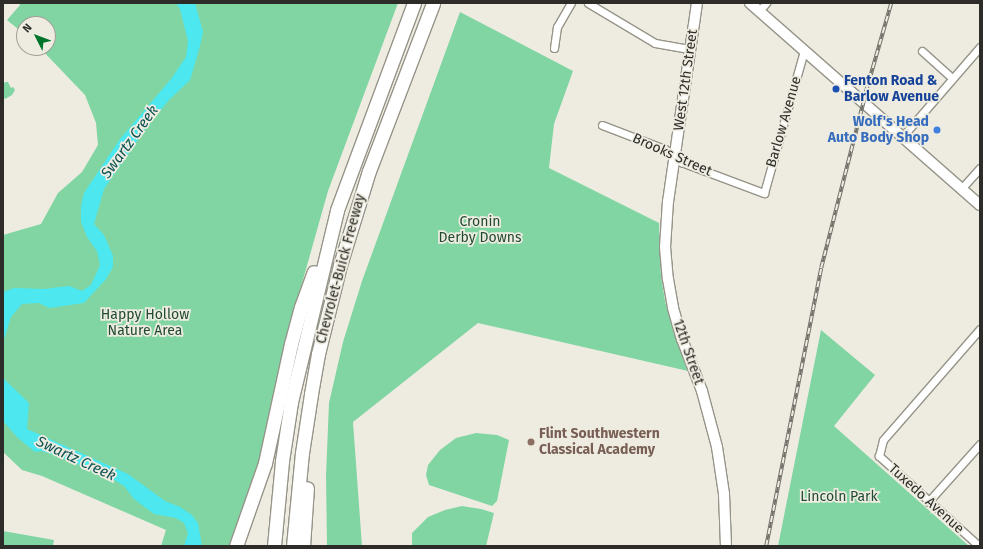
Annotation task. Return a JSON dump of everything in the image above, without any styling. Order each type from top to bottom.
[{"type":"highway","name":"Chevrolet-Buick Freeway","points":[[274,546],[281,468],[291,402],[337,210],[414,3]]},
{"type":"highway","name":"Chevrolet-Buick Freeway","points":[[293,546],[302,452],[318,354],[340,265],[369,171],[433,3]]},
{"type":"highway","points":[[236,546],[265,463],[301,307],[337,210]]},
{"type":"highway","points":[[303,546],[318,354]]},
{"type":"street","points":[[554,48],[558,27],[571,3]]},
{"type":"street","points":[[588,3],[655,43],[690,50]]},
{"type":"street","name":"West 12th Street","points":[[674,156],[697,3]]},
{"type":"street","points":[[750,3],[980,205]]},
{"type":"street","points":[[759,11],[766,3]]},
{"type":"street","points":[[902,137],[980,47]]},
{"type":"street","name":"Barlow Avenue","points":[[764,193],[804,51]]},
{"type":"street","points":[[922,51],[952,78]]},
{"type":"street","name":"Brooks Street","points":[[602,125],[665,149],[681,162],[764,193]]},
{"type":"street","name":"12th Street","points":[[674,156],[665,232],[668,279],[678,323],[702,391],[717,447],[724,494],[726,546]]},
{"type":"street","points":[[961,189],[980,168]]},
{"type":"street","name":"Tuxedo Avenue","points":[[979,546],[928,502],[879,456],[883,440],[980,329]]},
{"type":"street","points":[[928,502],[980,444]]},
{"type":"green space","name":"Happy Hollow Nature Area","points":[[19,3],[398,3],[328,191],[286,340],[257,475],[230,546],[161,546],[166,530],[42,476],[22,470],[3,452],[3,235],[41,224],[58,193],[82,172],[98,145],[96,123],[85,95],[48,56],[56,56],[56,16],[16,16],[16,27],[7,20],[20,5]]},
{"type":"green space","name":"Cronin Derby Downs","points":[[460,12],[573,71],[554,124],[549,168],[659,223],[661,276],[665,301],[674,334],[688,371],[478,323],[353,422],[362,546],[327,546],[326,476],[329,403],[343,342],[362,281]]},
{"type":"green space","points":[[8,82],[11,88],[13,87],[15,90],[12,95],[5,99],[3,96],[3,83]]},
{"type":"green space","name":"Lincoln Park","points":[[821,330],[875,375],[834,426],[969,546],[778,546]]},
{"type":"green space","points":[[476,433],[497,435],[509,440],[497,501],[492,506],[429,485],[426,475],[428,465],[440,450],[456,438]]},
{"type":"green space","points":[[462,506],[494,513],[486,546],[412,546],[412,533],[428,517],[445,510]]},
{"type":"green space","points":[[3,531],[54,540],[53,546],[3,546]]},
{"type":"water","name":"Swartz Creek","points":[[176,3],[195,3],[203,32],[200,46],[190,80],[169,100],[148,125],[104,189],[94,224],[104,235],[113,256],[113,267],[106,279],[84,303],[49,308],[39,303],[22,304],[11,317],[3,343],[3,292],[14,288],[44,289],[69,286],[82,291],[91,285],[100,265],[97,251],[87,237],[81,222],[81,206],[84,193],[120,139],[171,79],[186,57],[188,41],[180,9]]},
{"type":"water","name":"Swartz Creek","points":[[3,378],[29,403],[27,429],[128,474],[165,501],[180,507],[192,515],[198,523],[202,546],[184,546],[188,533],[184,523],[176,518],[154,514],[134,499],[124,486],[106,475],[51,454],[41,451],[35,452],[17,437],[3,421]]},
{"type":"railway","points":[[766,546],[821,268],[866,91],[891,3]]},
{"type":"place","name":"Fenton Road & Barlow Avenue","points":[[836,89]]},
{"type":"place","name":"Wolf's Head Auto Body Shop","points":[[937,130]]},
{"type":"place","name":"Flint Southwestern Classical Academy","points":[[531,442]]}]
